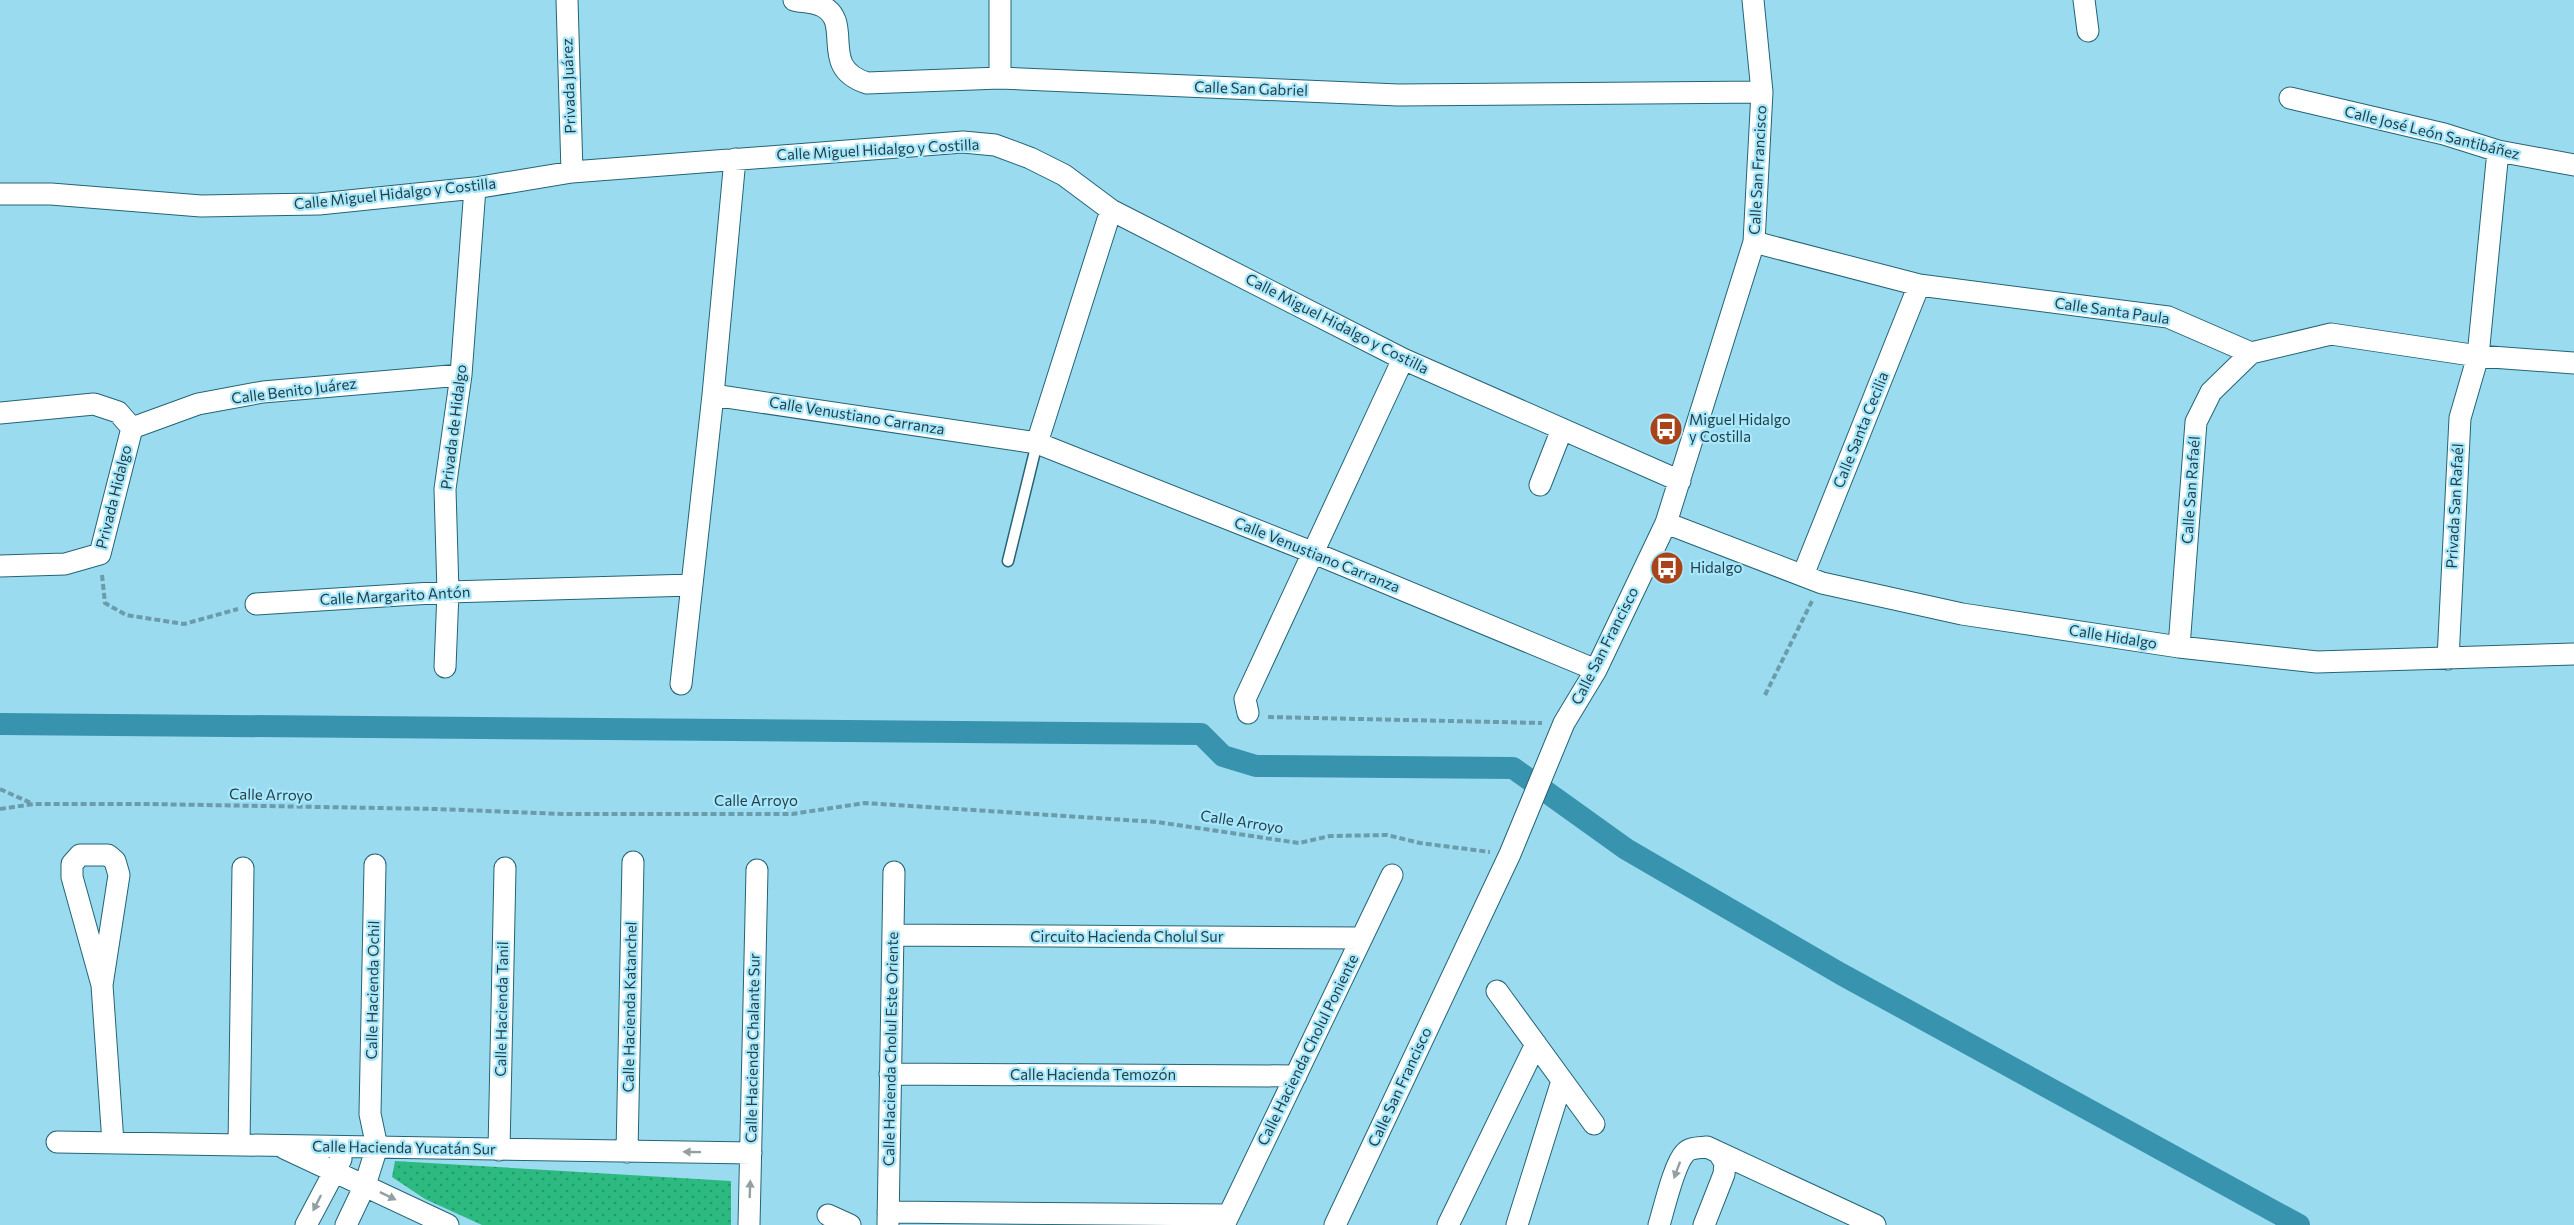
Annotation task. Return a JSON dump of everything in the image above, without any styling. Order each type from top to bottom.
[{"type":"street","name":"Privada Juárez","points":[[567,0],[572,172]]},
{"type":"street","name":"Calle San Gabriel","points":[[794,0],[822,6],[835,18],[842,68],[852,78],[867,83],[1000,78],[1398,95],[1762,92]]},
{"type":"street","points":[[1000,0],[1000,78]]},
{"type":"street","name":"Calle San Francisco","points":[[1335,1225],[1510,854],[1564,723],[1596,670],[1666,523],[1754,242],[1762,92],[1753,0]]},
{"type":"street","points":[[2084,0],[2088,31]]},
{"type":"street","name":"Calle José León Santibáñez","points":[[2290,99],[2444,134],[2498,151],[2574,165]]},
{"type":"street","name":"Calle Miguel Hidalgo y Costilla","points":[[0,194],[51,194],[213,206],[319,204],[475,188],[572,172],[963,142],[995,145],[1064,174],[1111,210],[1403,359],[1680,481]]},
{"type":"street","points":[[2478,356],[2498,151]]},
{"type":"street","points":[[681,684],[713,395],[735,159]]},
{"type":"street","name":"Privada de Hidalgo","points":[[445,667],[448,592],[445,489],[461,375],[475,188]]},
{"type":"street","points":[[1037,443],[1111,210]]},
{"type":"street","name":"Calle Santa Paula","points":[[1754,242],[1919,285],[2168,317],[2251,353]]},
{"type":"street","name":"Calle Santa Cecilia","points":[[1812,579],[1919,285]]},
{"type":"street","points":[[2251,353],[2331,334],[2478,356],[2574,363]]},
{"type":"street","name":"Calle San Rafaél","points":[[2179,647],[2196,422],[2211,392],[2251,353]]},
{"type":"street","name":"Privada San Rafaél","points":[[2448,660],[2460,418],[2478,356]]},
{"type":"street","points":[[1248,713],[1245,699],[1403,359]]},
{"type":"street","name":"Calle Benito Juárez","points":[[132,428],[198,404],[263,392],[461,375]]},
{"type":"street","name":"Calle Venustiano Carranza","points":[[713,395],[1037,443],[1314,553],[1596,670]]},
{"type":"street","points":[[0,413],[94,404],[118,412],[132,428]]},
{"type":"street","name":"Privada Hidalgo","points":[[99,554],[132,428]]},
{"type":"street","points":[[1540,485],[1562,429]]},
{"type":"street","name":"Calle Hidalgo","points":[[1666,523],[1812,579],[1962,614],[2179,647],[2317,662],[2448,660],[2574,654]]},
{"type":"street","points":[[0,566],[65,564],[99,554]]},
{"type":"street","name":"Calle Margarito Antón","points":[[256,604],[448,592],[692,585]]},
{"type":"street","points":[[102,985],[119,875],[115,861],[108,855],[80,855],[72,864],[72,877],[102,985],[112,1143]]},
{"type":"street","name":"Calle Hacienda Katanchel","points":[[627,1152],[633,862]]},
{"type":"street","name":"Calle Hacienda Ochil","points":[[375,865],[370,1114],[377,1147]]},
{"type":"street","points":[[239,1145],[243,868]]},
{"type":"street","name":"Calle Hacienda Tanil","points":[[499,1150],[505,868]]},
{"type":"street","name":"Calle Hacienda Chalante Sur","points":[[749,1225],[757,870]]},
{"type":"street","name":"Calle Hacienda Cholul Este Oriente","points":[[888,1218],[894,872]]},
{"type":"street","name":"Calle Hacienda Cholul Poniente","points":[[1226,1220],[1392,875]]},
{"type":"street","name":"Circuito Hacienda Cholul Sur","points":[[892,935],[1362,939]]},
{"type":"street","points":[[1497,991],[1594,1124]]},
{"type":"street","points":[[1448,1225],[1536,1044]]},
{"type":"street","name":"Calle Hacienda Temozón","points":[[890,1074],[1296,1076]]},
{"type":"street","points":[[1517,1225],[1562,1081]]},
{"type":"street","points":[[306,1225],[333,1171],[370,1114]]},
{"type":"street","name":"Calle Hacienda Yucatán Sur","points":[[57,1142],[751,1153]]},
{"type":"street","points":[[278,1145],[447,1225]]},
{"type":"street","points":[[346,1225],[364,1185],[377,1147]]},
{"type":"street","points":[[1659,1225],[1679,1164],[1685,1152],[1695,1148],[1707,1148],[1875,1225]]},
{"type":"street","points":[[1704,1225],[1724,1174],[1725,1163],[1720,1155]]},
{"type":"street","points":[[828,1215],[850,1225]]},
{"type":"street","points":[[888,1218],[1226,1220]]},
{"type":"lane","points":[[1008,561],[1037,443]]},
{"type":"path","name":"Privada Hidalgo","points":[[99,554],[105,603],[126,615],[184,624],[256,604]]},
{"type":"path","points":[[1765,695],[1812,579]]},
{"type":"path","points":[[1248,713],[1263,717],[1564,723]]},
{"type":"path","name":"Calle Arroyo","points":[[0,789],[34,804]]},
{"type":"path","name":"Calle Arroyo","points":[[0,809],[34,804],[437,809],[562,814],[792,814],[865,803],[1157,822],[1299,843],[1330,836],[1387,835],[1420,843],[1510,854]]},
{"type":"green space","points":[[395,1161],[731,1181],[731,1225],[482,1225],[425,1199],[392,1177]]},
{"type":"waterway","points":[[0,724],[1201,734],[1223,756],[1256,766],[1513,768],[1626,849],[1841,974],[2299,1225]]},
{"type":"place","name":"Miguel Hidalgo y Costilla","points":[[1666,429]]},
{"type":"place","name":"Hidalgo","points":[[1667,568]]}]
